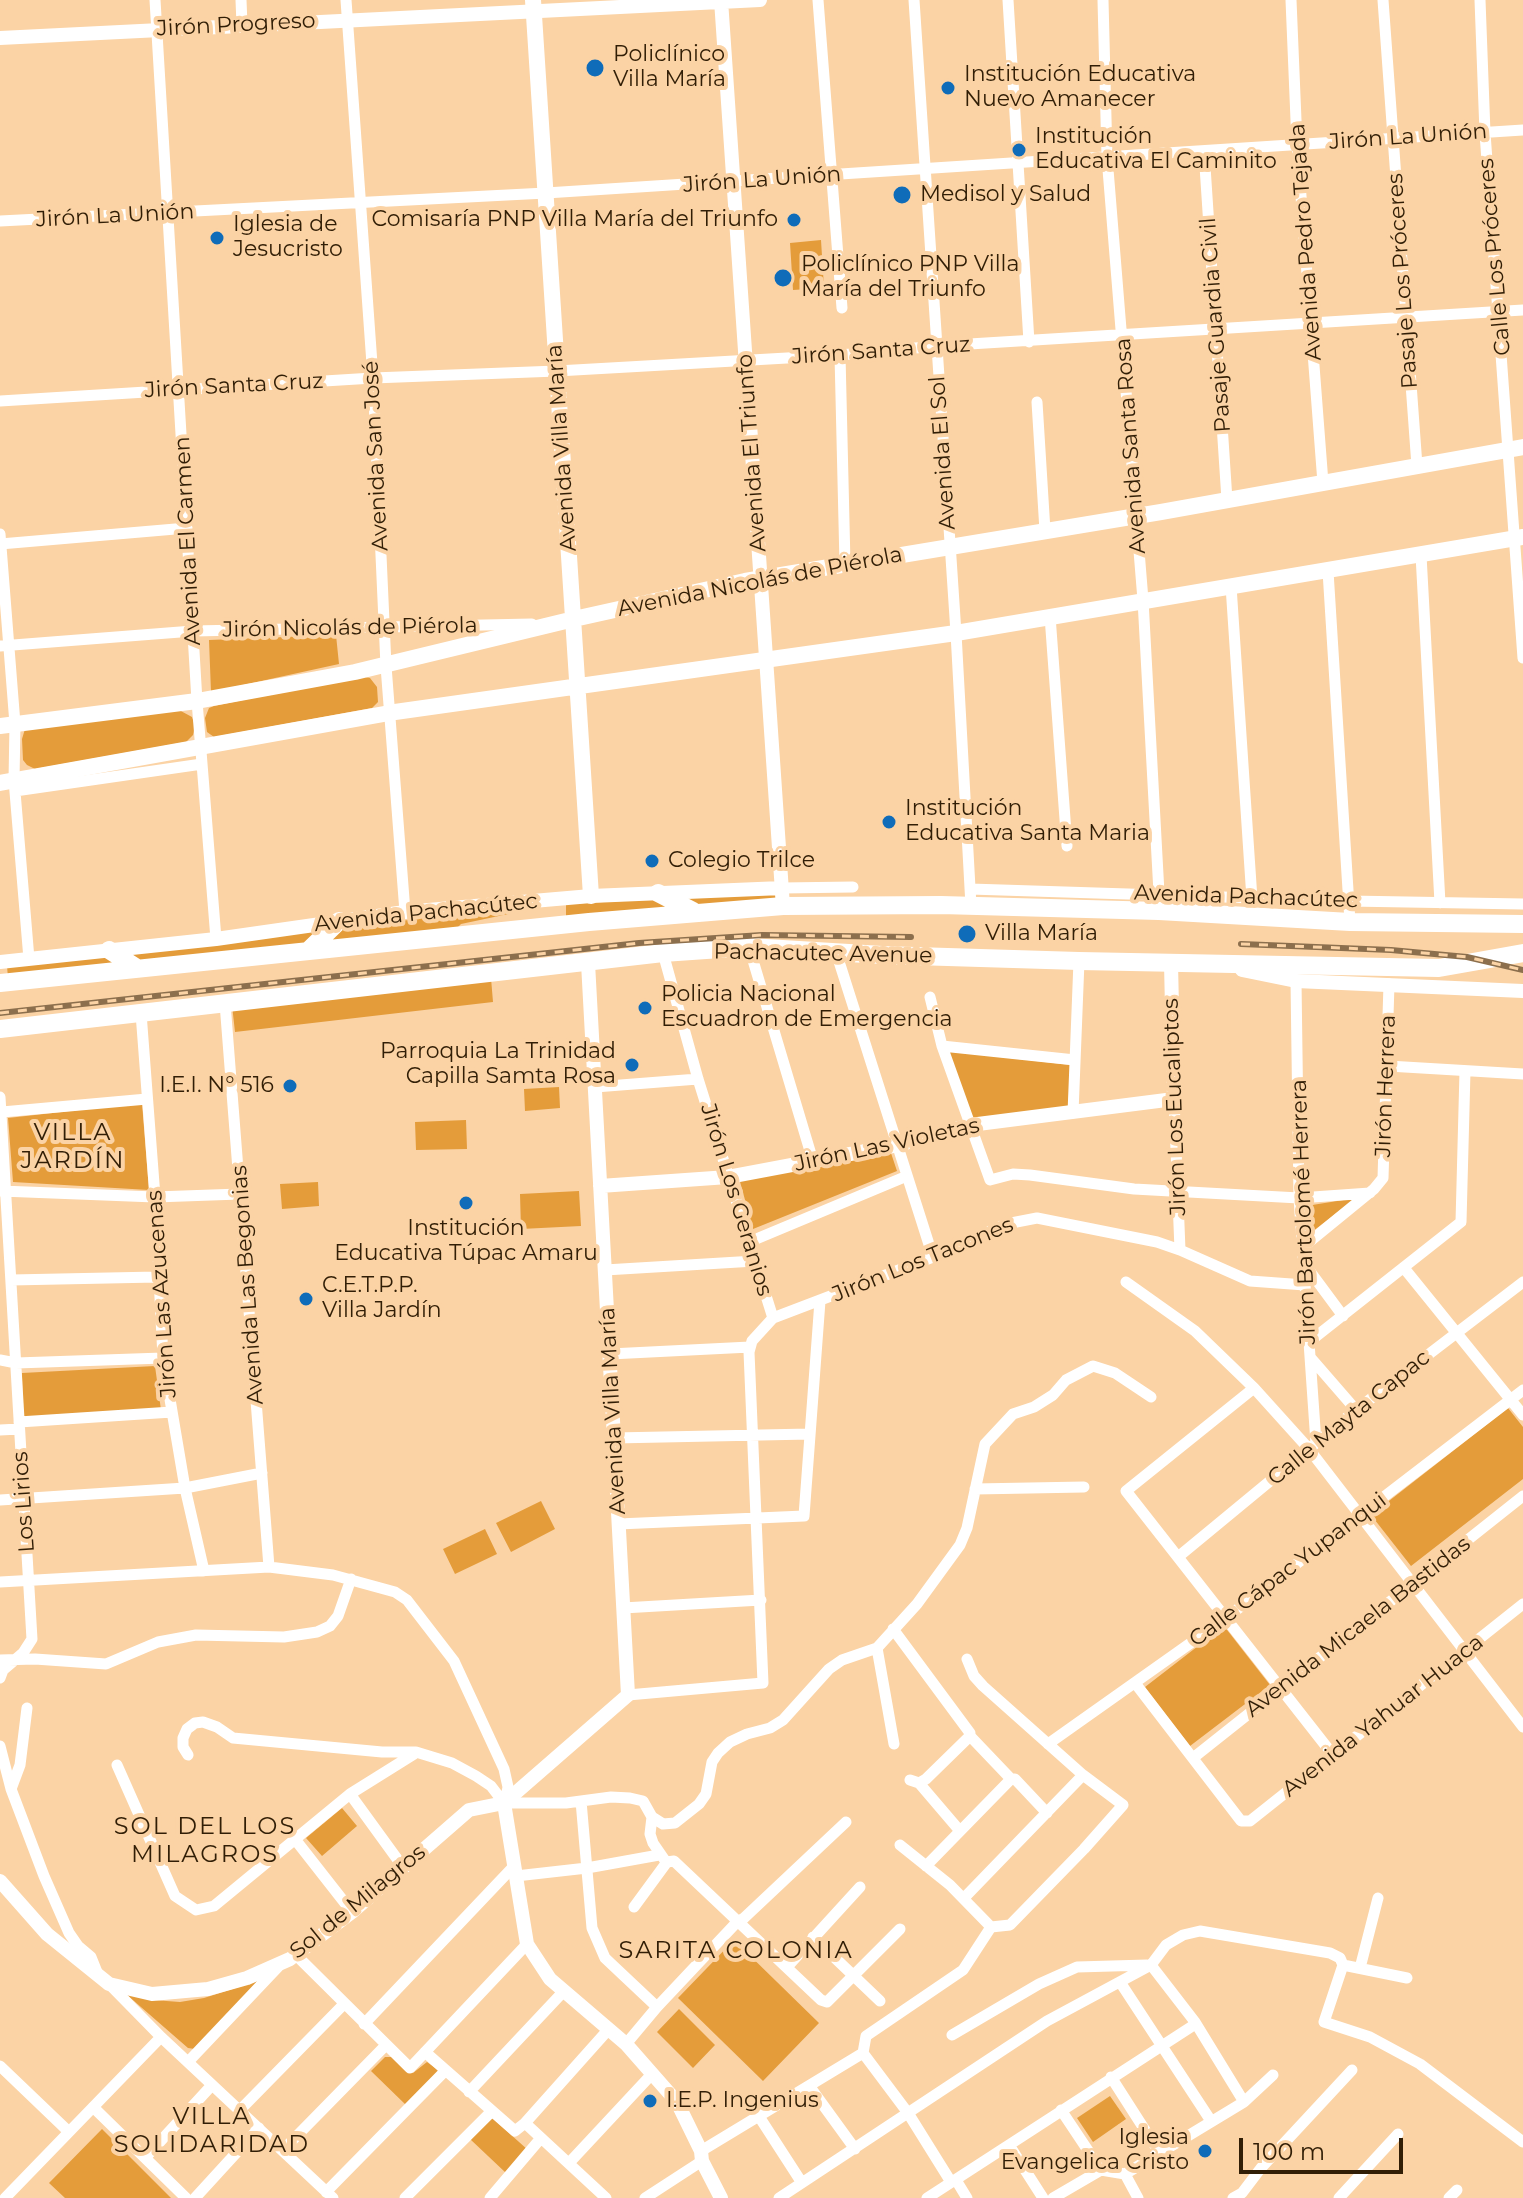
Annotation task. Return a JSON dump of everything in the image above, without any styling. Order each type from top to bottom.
[{"type":"main road","name":"Avenida Villa María","points":[[534,6],[591,896]]},
{"type":"main road","name":"Avenida Nicolás de Piérola","points":[[7,725],[197,701],[386,666],[556,623],[761,578],[1516,448]]},
{"type":"main road","points":[[10,785],[200,746],[389,713],[956,633],[1518,537]]},
{"type":"main road","points":[[658,893],[696,912]]},
{"type":"main road","name":"Avenida Pachacútec","points":[[0,983],[696,912],[783,897],[970,897]]},
{"type":"main road","points":[[970,897],[1350,922],[1523,924]]},
{"type":"main road","points":[[308,951],[339,921]]},
{"type":"main road","name":"Pachacutec Avenue","points":[[225,1003],[663,953],[749,947],[1079,961],[1439,968],[1523,953]]},
{"type":"main road","points":[[109,950],[137,968]]},
{"type":"main road","points":[[0,1029],[225,1003]]},
{"type":"street","name":"Avenida El Carmen","points":[[155,0],[197,701],[216,939]]},
{"type":"street","points":[[241,0],[242,25]]},
{"type":"street","name":"Avenida San José","points":[[346,0],[373,378],[389,713],[405,912]]},
{"type":"street","name":"Jirón Progreso","points":[[0,38],[534,6],[760,0]]},
{"type":"street","points":[[818,0],[842,308]]},
{"type":"street","name":"Avenida El Sol","points":[[914,0],[956,633],[970,897]]},
{"type":"street","points":[[1008,0],[1029,342]]},
{"type":"street","name":"Avenida Santa Rosa","points":[[1103,0],[1107,157],[1143,600],[1159,893]]},
{"type":"street","name":"Avenida Pedro Tejada","points":[[1291,0],[1297,144],[1323,483]]},
{"type":"street","name":"Pasaje Los Próceres","points":[[1383,0],[1417,466]]},
{"type":"street","name":"Calle Los Próceres","points":[[1480,0],[1485,133],[1499,312],[1516,448],[1523,658]]},
{"type":"street","name":"Avenida El Triunfo","points":[[721,1],[783,897]]},
{"type":"street","name":"Jirón La Unión","points":[[0,221],[831,176],[1523,130]]},
{"type":"street","name":"Pasaje Guardia Civil","points":[[1204,151],[1227,500]]},
{"type":"street","name":"Jirón Santa Cruz","points":[[0,401],[373,378],[745,361],[937,346],[1523,310]]},
{"type":"street","points":[[840,355],[845,564]]},
{"type":"street","points":[[1037,402],[1045,531]]},
{"type":"street","points":[[0,544],[187,528]]},
{"type":"street","points":[[0,534],[10,785],[29,959]]},
{"type":"street","points":[[1421,555],[1440,903]]},
{"type":"street","points":[[1328,571],[1350,922]]},
{"type":"street","points":[[1231,586],[1252,899]]},
{"type":"street","points":[[1050,616],[1067,846]]},
{"type":"street","name":"Jirón Nicolás de Piérola","points":[[5,645],[193,631],[556,623]]},
{"type":"street","points":[[10,785],[202,764]]},
{"type":"street","name":"Avenida Pachacútec","points":[[0,962],[216,939],[405,912],[658,893],[783,897],[853,887]]},
{"type":"street","name":"Avenida Pachacútec","points":[[970,897],[1159,893],[1252,899],[1523,904]]},
{"type":"street","points":[[749,947],[813,1161]]},
{"type":"street","points":[[836,952],[933,1257]]},
{"type":"street","name":"Jirón Los Geranios","points":[[663,953],[698,1079],[773,1318],[750,1347]]},
{"type":"street","points":[[1073,1113],[1079,961]]},
{"type":"street","name":"Avenida Villa María","points":[[588,963],[628,1695]]},
{"type":"street","name":"Jirón Los Eucaliptos","points":[[1171,963],[1180,1250]]},
{"type":"street","points":[[1214,964],[1296,981],[1523,991]]},
{"type":"street","name":"Jirón Bartolomé Herrera","points":[[1296,981],[1299,1198],[1310,1357],[1312,1446]]},
{"type":"street","name":"Jirón Herrera","points":[[1303,1247],[1370,1193],[1383,1178],[1389,984]]},
{"type":"street","points":[[930,997],[942,1046],[990,1180],[1013,1174],[1111,1187],[1299,1198],[1370,1193]]},
{"type":"street","name":"Avenida Las Begonias","points":[[225,1003],[269,1567]]},
{"type":"street","name":"Jirón Las Azucenas","points":[[141,1013],[163,1358],[185,1488],[204,1571]]},
{"type":"street","points":[[942,1046],[1075,1060]]},
{"type":"street","points":[[1388,1066],[1523,1074]]},
{"type":"street","points":[[1309,1342],[1461,1222],[1465,1071]]},
{"type":"street","points":[[595,1087],[698,1079]]},
{"type":"street","name":"Los Lirios","points":[[0,1097],[3,1191],[32,1639],[26,1649],[3,1670],[0,1678]]},
{"type":"street","points":[[2,1112],[147,1099]]},
{"type":"street","name":"Jirón Las Violetas","points":[[600,1186],[728,1177],[898,1145],[970,1125],[1174,1099]]},
{"type":"street","points":[[749,1242],[907,1176]]},
{"type":"street","points":[[3,1191],[155,1197],[240,1194]]},
{"type":"street","name":"Jirón Los Tacones","points":[[773,1318],[933,1257],[1006,1224],[1037,1218],[1111,1232],[1180,1250],[1250,1281],[1305,1285]]},
{"type":"street","points":[[605,1270],[755,1261]]},
{"type":"street","points":[[1303,1262],[1343,1316]]},
{"type":"street","points":[[1404,1268],[1523,1415]]},
{"type":"street","points":[[11,1280],[157,1277]]},
{"type":"street","points":[[1126,1282],[1195,1331],[1312,1446],[1359,1517],[1521,1720]]},
{"type":"street","name":"Calle Mayta Capac","points":[[1178,1557],[1356,1410],[1523,1282]]},
{"type":"street","points":[[618,1524],[804,1516],[820,1301]]},
{"type":"street","points":[[504,1803],[628,1695],[763,1683],[750,1347],[610,1354]]},
{"type":"street","points":[[1310,1357],[1356,1410]]},
{"type":"street","points":[[0,1360],[16,1363],[163,1358]]},
{"type":"street","points":[[504,1803],[611,1797],[643,1801],[652,1817],[663,1824],[684,1818],[706,1794],[712,1762],[724,1747],[783,1720],[829,1669],[842,1660],[877,1648],[917,1604],[960,1545],[967,1528],[985,1444],[1013,1414],[1034,1407],[1053,1395],[1066,1380],[1093,1366],[1101,1366],[1151,1397]]},
{"type":"street","points":[[1254,1388],[1126,1491],[1333,1755]]},
{"type":"street","name":"Calle Cápac Yupanqui","points":[[1048,1744],[1226,1618],[1523,1390]]},
{"type":"street","points":[[0,1430],[172,1412]]},
{"type":"street","points":[[614,1438],[810,1434]]},
{"type":"street","points":[[0,1500],[185,1488],[262,1473]]},
{"type":"street","points":[[975,1489],[1084,1487]]},
{"type":"street","name":"Avenida Micaela Bastidas","points":[[1193,1758],[1523,1496]]},
{"type":"street","points":[[0,1582],[269,1567],[351,1579],[395,1592],[407,1600],[454,1661],[504,1769],[508,1787],[504,1803],[527,1944],[550,1979],[626,2044],[677,2102],[721,2198]]},
{"type":"street","points":[[0,1660],[106,1664],[158,1642],[196,1635],[284,1637],[317,1632],[330,1626],[338,1616],[351,1579]]},
{"type":"street","points":[[623,1608],[761,1600]]},
{"type":"street","name":"Avenida Yahuar Huaca","points":[[1193,1758],[1241,1821],[1250,1821],[1523,1604]]},
{"type":"street","points":[[893,1629],[970,1736],[1047,1813]]},
{"type":"street","points":[[877,1648],[894,1744]]},
{"type":"street","points":[[967,1659],[974,1676],[1083,1775],[1123,1805],[1010,1925],[991,1927]]},
{"type":"street","points":[[1135,1683],[1193,1758]]},
{"type":"street","points":[[11,1789],[20,1765],[27,1708]]},
{"type":"street","points":[[188,1755],[183,1747],[187,1729],[203,1722],[233,1738],[382,1752],[416,1752],[452,1763],[476,1776],[491,1786],[504,1803]]},
{"type":"street","points":[[960,1831],[914,1782],[926,1779],[970,1736]]},
{"type":"street","points":[[0,1746],[11,1789],[44,1876],[69,1933],[91,1957],[97,1972]]},
{"type":"street","points":[[117,1765],[175,1896],[190,1908],[205,1910],[214,1906],[350,1794],[416,1752]]},
{"type":"street","points":[[964,1898],[1083,1775]]},
{"type":"street","points":[[926,1866],[1011,1779]]},
{"type":"street","points":[[350,1794],[403,1867]]},
{"type":"street","points":[[581,1801],[592,1928],[605,1958],[657,2007]]},
{"type":"street","name":"Sol de Milagros","points":[[109,1984],[152,1994],[174,1994],[208,1989],[281,1964],[352,1912],[469,1810],[504,1803]]},
{"type":"street","points":[[652,1817],[650,1834],[663,1858]]},
{"type":"street","points":[[626,2044],[737,1922],[846,1822]]},
{"type":"street","points":[[294,1838],[352,1912]]},
{"type":"street","points":[[900,1845],[964,1898],[991,1927]]},
{"type":"street","points":[[634,1907],[663,1858]]},
{"type":"street","points":[[364,2024],[516,1871],[587,1868],[663,1858],[674,1861],[821,2000],[827,2002],[900,1929]]},
{"type":"street","points":[[0,1881],[47,1934],[97,1972],[161,2037],[330,2195],[445,2071]]},
{"type":"street","points":[[787,1967],[860,1887]]},
{"type":"street","points":[[1360,1968],[1378,1898]]},
{"type":"street","points":[[967,2198],[863,2053],[866,2036],[966,1967],[991,1927]]},
{"type":"street","points":[[779,2198],[799,2190],[1047,2021],[1151,1965],[1166,1945],[1183,1935],[1200,1931],[1330,1953],[1340,1958],[1343,1965],[1324,2022],[1370,2037],[1420,2064],[1523,2142]]},
{"type":"street","points":[[813,1937],[880,2001]]},
{"type":"street","points":[[296,1955],[410,2068],[527,1944]]},
{"type":"street","points":[[188,2062],[281,1964]]},
{"type":"street","points":[[952,2035],[1039,1984],[1077,1967],[1151,1965]]},
{"type":"street","points":[[1151,1965],[1244,2102]]},
{"type":"street","points":[[1343,1965],[1407,1978]]},
{"type":"street","points":[[1098,1966],[1110,1979],[1105,1990]]},
{"type":"street","points":[[1120,1982],[1211,2121]]},
{"type":"street","points":[[469,2092],[563,1992]]},
{"type":"street","points":[[240,2110],[344,2004]]},
{"type":"street","points":[[927,2198],[1194,2025]]},
{"type":"street","points":[[520,2127],[608,2030]]},
{"type":"street","points":[[5,2198],[161,2037]]},
{"type":"street","points":[[283,2150],[386,2045]]},
{"type":"street","points":[[425,2052],[492,2111],[541,2138],[606,2198]]},
{"type":"street","points":[[645,2198],[702,2156],[863,2053]]},
{"type":"street","points":[[0,2066],[69,2132]]},
{"type":"street","points":[[1241,2196],[1261,2168],[1352,2070]]},
{"type":"street","points":[[569,2163],[652,2074]]},
{"type":"street","points":[[1053,2198],[1101,2170],[1125,2174],[1244,2102],[1273,2075]]},
{"type":"street","points":[[1111,2077],[1159,2152]]},
{"type":"street","points":[[145,2158],[212,2085]]},
{"type":"street","points":[[810,2087],[855,2149]]},
{"type":"street","points":[[93,2107],[186,2198]]},
{"type":"street","points":[[1061,2110],[1101,2170]]},
{"type":"street","points":[[405,2198],[492,2111]]},
{"type":"street","points":[[760,2118],[799,2190]]},
{"type":"street","points":[[195,2198],[259,2128]]},
{"type":"street","points":[[1339,2198],[1398,2134]]},
{"type":"street","points":[[490,2198],[541,2138]]},
{"type":"street","points":[[1009,2145],[1043,2198]]},
{"type":"street","points":[[1125,2174],[1138,2198]]},
{"type":"shaded area","points":[[821,240],[824,288],[793,290],[790,243]]},
{"type":"shaded area","points":[[336,635],[339,664],[211,692],[209,640]]},
{"type":"shaded area","points":[[360,676],[370,678],[377,687],[378,702],[372,708],[214,737],[207,732],[205,718],[209,708],[214,706]]},
{"type":"shaded area","points":[[179,710],[192,717],[195,726],[193,735],[186,742],[35,769],[23,760],[25,729]]},
{"type":"shaded area","points":[[775,893],[776,902],[566,916],[566,904]]},
{"type":"shaded area","points":[[514,908],[513,913],[461,924],[456,929],[8,978],[7,966]]},
{"type":"shaded area","points":[[491,978],[493,1002],[235,1032],[232,1005]]},
{"type":"shaded area","points":[[948,1051],[1071,1065],[1068,1108],[973,1118]]},
{"type":"shaded area","points":[[559,1087],[560,1108],[525,1111],[524,1089]]},
{"type":"shaded area","points":[[142,1103],[149,1190],[13,1182],[8,1118]]},
{"type":"shaded area","points":[[466,1120],[467,1149],[416,1150],[415,1122]]},
{"type":"shaded area","points":[[891,1153],[897,1171],[753,1229],[739,1178]]},
{"type":"shaded area","points":[[318,1182],[319,1206],[282,1209],[280,1184]]},
{"type":"shaded area","points":[[579,1191],[581,1226],[521,1229],[520,1194]]},
{"type":"shaded area","points":[[1356,1198],[1308,1235],[1306,1206]]},
{"type":"shaded area","points":[[155,1366],[161,1410],[23,1417],[22,1373]]},
{"type":"shaded area","points":[[1508,1408],[1523,1427],[1523,1479],[1411,1566],[1371,1515]]},
{"type":"shaded area","points":[[541,1501],[555,1529],[511,1552],[496,1523]]},
{"type":"shaded area","points":[[485,1529],[497,1554],[455,1574],[443,1549]]},
{"type":"shaded area","points":[[1224,1626],[1270,1685],[1190,1746],[1145,1687]]},
{"type":"shaded area","points":[[342,1808],[357,1826],[322,1856],[306,1838]]},
{"type":"shaded area","points":[[734,1940],[819,2023],[763,2081],[678,1998]]},
{"type":"shaded area","points":[[261,1980],[195,2049],[188,2048],[126,1994],[180,2002],[204,1998]]},
{"type":"shaded area","points":[[679,2009],[715,2045],[693,2068],[657,2032]]},
{"type":"shaded area","points":[[385,2057],[395,2057],[413,2073],[427,2062],[441,2072],[407,2106],[371,2071]]},
{"type":"shaded area","points":[[1110,2096],[1126,2119],[1093,2142],[1077,2118]]},
{"type":"shaded area","points":[[491,2117],[528,2150],[506,2173],[470,2139]]},
{"type":"shaded area","points":[[102,2129],[171,2198],[65,2198],[49,2183]]},
{"type":"railway","points":[[0,1013],[639,943],[762,935],[911,937]]},
{"type":"railway","points":[[1241,944],[1391,950],[1467,957],[1523,970]]},
{"type":"place","name":"Policlínico Villa María","points":[[595,68]]},
{"type":"place","name":"Institución Educativa Nuevo Amanecer","points":[[948,88]]},
{"type":"place","name":"Institución Educativa El Caminito","points":[[1019,150]]},
{"type":"place","name":"Medisol y Salud","points":[[902,195]]},
{"type":"place","name":"Comisaría PNP Villa María del Triunfo","points":[[794,220]]},
{"type":"place","name":"Iglesia de Jesucristo","points":[[217,238]]},
{"type":"place","name":"Policlínico PNP Villa María del Triunfo","points":[[783,278]]},
{"type":"place","name":"Institución Educativa Santa Maria","points":[[889,822]]},
{"type":"place","name":"Colegio Trilce","points":[[652,861]]},
{"type":"place","name":"Villa María","points":[[967,934]]},
{"type":"place","name":"Policia Nacional Escuadron de Emergencia","points":[[645,1008]]},
{"type":"place","name":"Parroquia La Trinidad Capilla Samta Rosa","points":[[632,1065]]},
{"type":"place","name":"I.E.I. N° 516","points":[[290,1086]]},
{"type":"place","name":"Institución Educativa Túpac Amaru","points":[[466,1203]]},
{"type":"place","name":"C.E.T.P.P. Villa Jardín","points":[[306,1299]]},
{"type":"place","name":"I.E.P. Ingenius","points":[[650,2101]]},
{"type":"place","name":"Iglesia Evangelica Cristo","points":[[1205,2151]]},
{"type":"district","name":"VILLA JARDÍN","points":[[73,1147]]},
{"type":"district","name":"SOL DEL LOS MILAGROS","points":[[205,1841]]},
{"type":"district","name":"SARITA COLONIA","points":[[736,1951]]},
{"type":"district","name":"VILLA SOLIDARIDAD","points":[[212,2131]]}]
